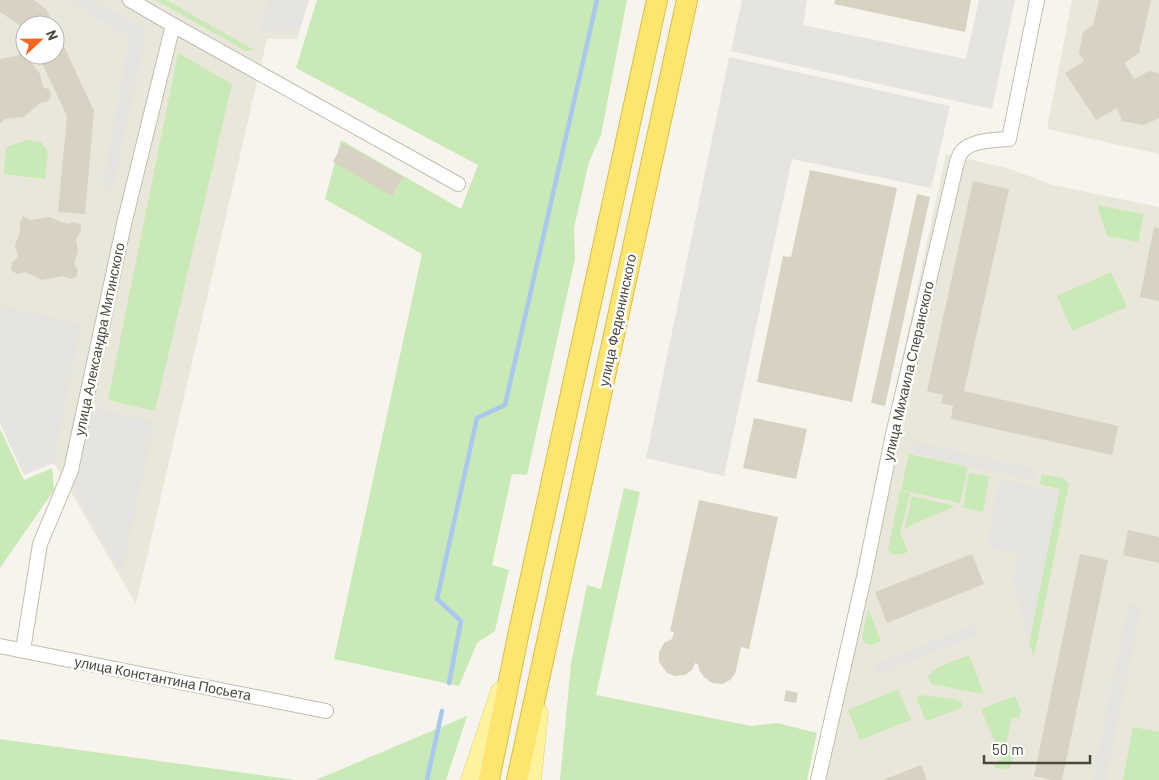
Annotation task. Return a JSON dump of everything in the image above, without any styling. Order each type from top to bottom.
[{"type":"highway","name":"улица Федюнинского","points":[[488,780],[657,0]]},
{"type":"highway","name":"улица Федюнинского","points":[[517,780],[687,0]]},
{"type":"main road","name":"улица Федюнинского","points":[[470,780],[518,636]]},
{"type":"main road","name":"улица Федюнинского","points":[[532,780],[548,640]]},
{"type":"street","points":[[130,0],[458,184]]},
{"type":"street","name":"улица Михаила Сперанского","points":[[818,780],[864,577],[893,434],[956,166],[961,152],[974,143],[988,140],[1009,140],[1037,0]]},
{"type":"street","name":"улица Александра Митинского","points":[[23,650],[40,544],[71,470],[124,224],[173,25]]},
{"type":"street","name":"улица Константина Посьета","points":[[0,646],[326,711]]},
{"type":"shaded area","points":[[0,0],[309,0],[297,39],[267,39],[136,604],[54,463],[24,475],[0,423]]},
{"type":"shaded area","points":[[69,0],[95,0],[147,31],[113,190],[102,189],[129,38]]},
{"type":"shaded area","points":[[269,0],[309,0],[299,30],[259,32]]},
{"type":"shaded area","points":[[742,0],[807,0],[803,25],[966,59],[979,0],[1015,0],[992,109],[731,51]]},
{"type":"shaded area","points":[[1072,0],[1159,0],[1159,154],[1047,129]]},
{"type":"shaded area","points":[[729,57],[950,106],[931,188],[792,159],[724,476],[646,458]]},
{"type":"shaded area","points":[[946,154],[1007,168],[1053,185],[1159,207],[1159,780],[812,780]]},
{"type":"shaded area","points":[[0,305],[81,324],[54,463],[24,475],[0,423]]},
{"type":"shaded area","points":[[86,406],[155,421],[122,574],[66,476]]},
{"type":"shaded area","points":[[913,441],[1037,470],[1034,481],[910,452]]},
{"type":"shaded area","points":[[999,479],[1059,491],[1029,640],[1012,581],[1019,553],[987,547]]},
{"type":"shaded area","points":[[1129,602],[1142,605],[1106,780],[1093,780]]},
{"type":"shaded area","points":[[974,624],[978,634],[878,675],[874,665]]},
{"type":"green space","points":[[156,0],[166,0],[254,50],[246,51]]},
{"type":"green space","points":[[317,0],[627,0],[601,135],[589,162],[574,228],[575,259],[527,475],[512,474],[492,565],[509,570],[495,631],[477,643],[459,686],[334,659],[422,254],[325,199],[341,140],[461,209],[478,165],[296,68]]},
{"type":"green space","points":[[178,53],[232,84],[155,411],[108,400]]},
{"type":"green space","points":[[27,140],[41,142],[48,152],[45,179],[4,174],[6,147]]},
{"type":"green space","points":[[1097,205],[1144,214],[1138,242],[1107,236]]},
{"type":"green space","points":[[1111,272],[1127,307],[1072,331],[1057,296]]},
{"type":"green space","points":[[0,429],[24,480],[52,468],[54,490],[0,568]]},
{"type":"green space","points":[[909,454],[968,467],[960,503],[901,490]]},
{"type":"green space","points":[[969,473],[989,476],[983,512],[963,508]]},
{"type":"green space","points":[[1042,474],[1063,478],[1069,484],[1034,656],[1029,644],[1060,489],[1040,484]]},
{"type":"green space","points":[[624,488],[640,492],[596,695],[751,726],[777,723],[817,733],[807,780],[560,780],[571,664],[587,585],[601,589]]},
{"type":"green space","points":[[900,491],[910,493],[900,532],[908,552],[897,555],[891,553],[888,549]]},
{"type":"green space","points":[[912,496],[955,506],[905,528]]},
{"type":"green space","points":[[868,609],[881,641],[871,645],[866,644],[862,638]]},
{"type":"green space","points":[[969,655],[984,694],[931,684],[928,677],[931,673],[946,664]]},
{"type":"green space","points":[[898,689],[911,720],[860,740],[848,710]]},
{"type":"green space","points":[[919,695],[956,699],[962,703],[961,708],[930,720],[925,720],[917,698]]},
{"type":"green space","points":[[1015,696],[1021,711],[1019,719],[1012,717],[1006,744],[1016,747],[1010,769],[996,768],[993,764],[1002,759],[981,709]]},
{"type":"green space","points":[[467,716],[446,780],[316,780]]},
{"type":"green space","points":[[1133,727],[1159,732],[1159,780],[1123,780]]},
{"type":"green space","points":[[0,739],[296,780],[0,780]]},
{"type":"building","points":[[0,0],[34,0],[46,9],[49,15],[15,15],[15,22],[0,12]]},
{"type":"building","points":[[835,0],[971,0],[965,32],[834,4]]},
{"type":"building","points":[[1099,0],[1151,0],[1139,53],[1124,63],[1134,79],[1149,71],[1159,73],[1159,118],[1144,125],[1122,121],[1117,108],[1096,120],[1065,73],[1084,61],[1079,53],[1083,32],[1093,25]]},
{"type":"building","points":[[65,49],[94,111],[85,214],[58,212],[67,116],[43,65],[65,65]]},
{"type":"building","points":[[15,56],[15,65],[33,65],[40,74],[43,87],[50,90],[51,97],[47,102],[40,103],[24,117],[5,119],[0,124],[0,59]]},
{"type":"building","points":[[343,143],[403,177],[392,196],[333,162]]},
{"type":"building","points":[[810,170],[897,188],[852,402],[757,382],[783,256],[791,257]]},
{"type":"building","points":[[973,181],[1009,189],[964,391],[1118,426],[1112,455],[951,419],[953,406],[941,403],[943,395],[927,391]]},
{"type":"building","points":[[917,194],[930,197],[885,406],[871,403]]},
{"type":"building","points":[[23,216],[30,220],[49,217],[67,224],[74,222],[81,225],[81,232],[76,239],[78,251],[74,264],[78,270],[76,277],[70,279],[63,276],[42,280],[25,272],[17,274],[11,270],[12,262],[18,258],[15,245]]},
{"type":"building","points":[[1154,227],[1159,228],[1159,301],[1140,297]]},
{"type":"building","points":[[754,418],[807,429],[796,479],[743,468]]},
{"type":"building","points":[[699,500],[778,517],[749,649],[741,647],[735,674],[730,680],[722,684],[712,683],[704,677],[699,670],[698,664],[695,663],[692,670],[685,675],[675,676],[667,673],[659,662],[659,652],[664,643],[672,639],[674,632],[670,631]]},
{"type":"building","points":[[1128,530],[1159,537],[1159,563],[1123,555]]},
{"type":"building","points":[[972,554],[984,584],[887,623],[875,592]]},
{"type":"building","points":[[1080,554],[1108,560],[1062,780],[1052,780],[1034,776]]},
{"type":"building","points":[[786,690],[798,693],[796,703],[784,701]]},
{"type":"building","points":[[921,765],[927,780],[883,780]]},
{"type":"waterway","points":[[449,683],[461,621],[437,599],[477,418],[505,405],[597,0]]},
{"type":"waterway","points":[[427,780],[442,711]]}]
